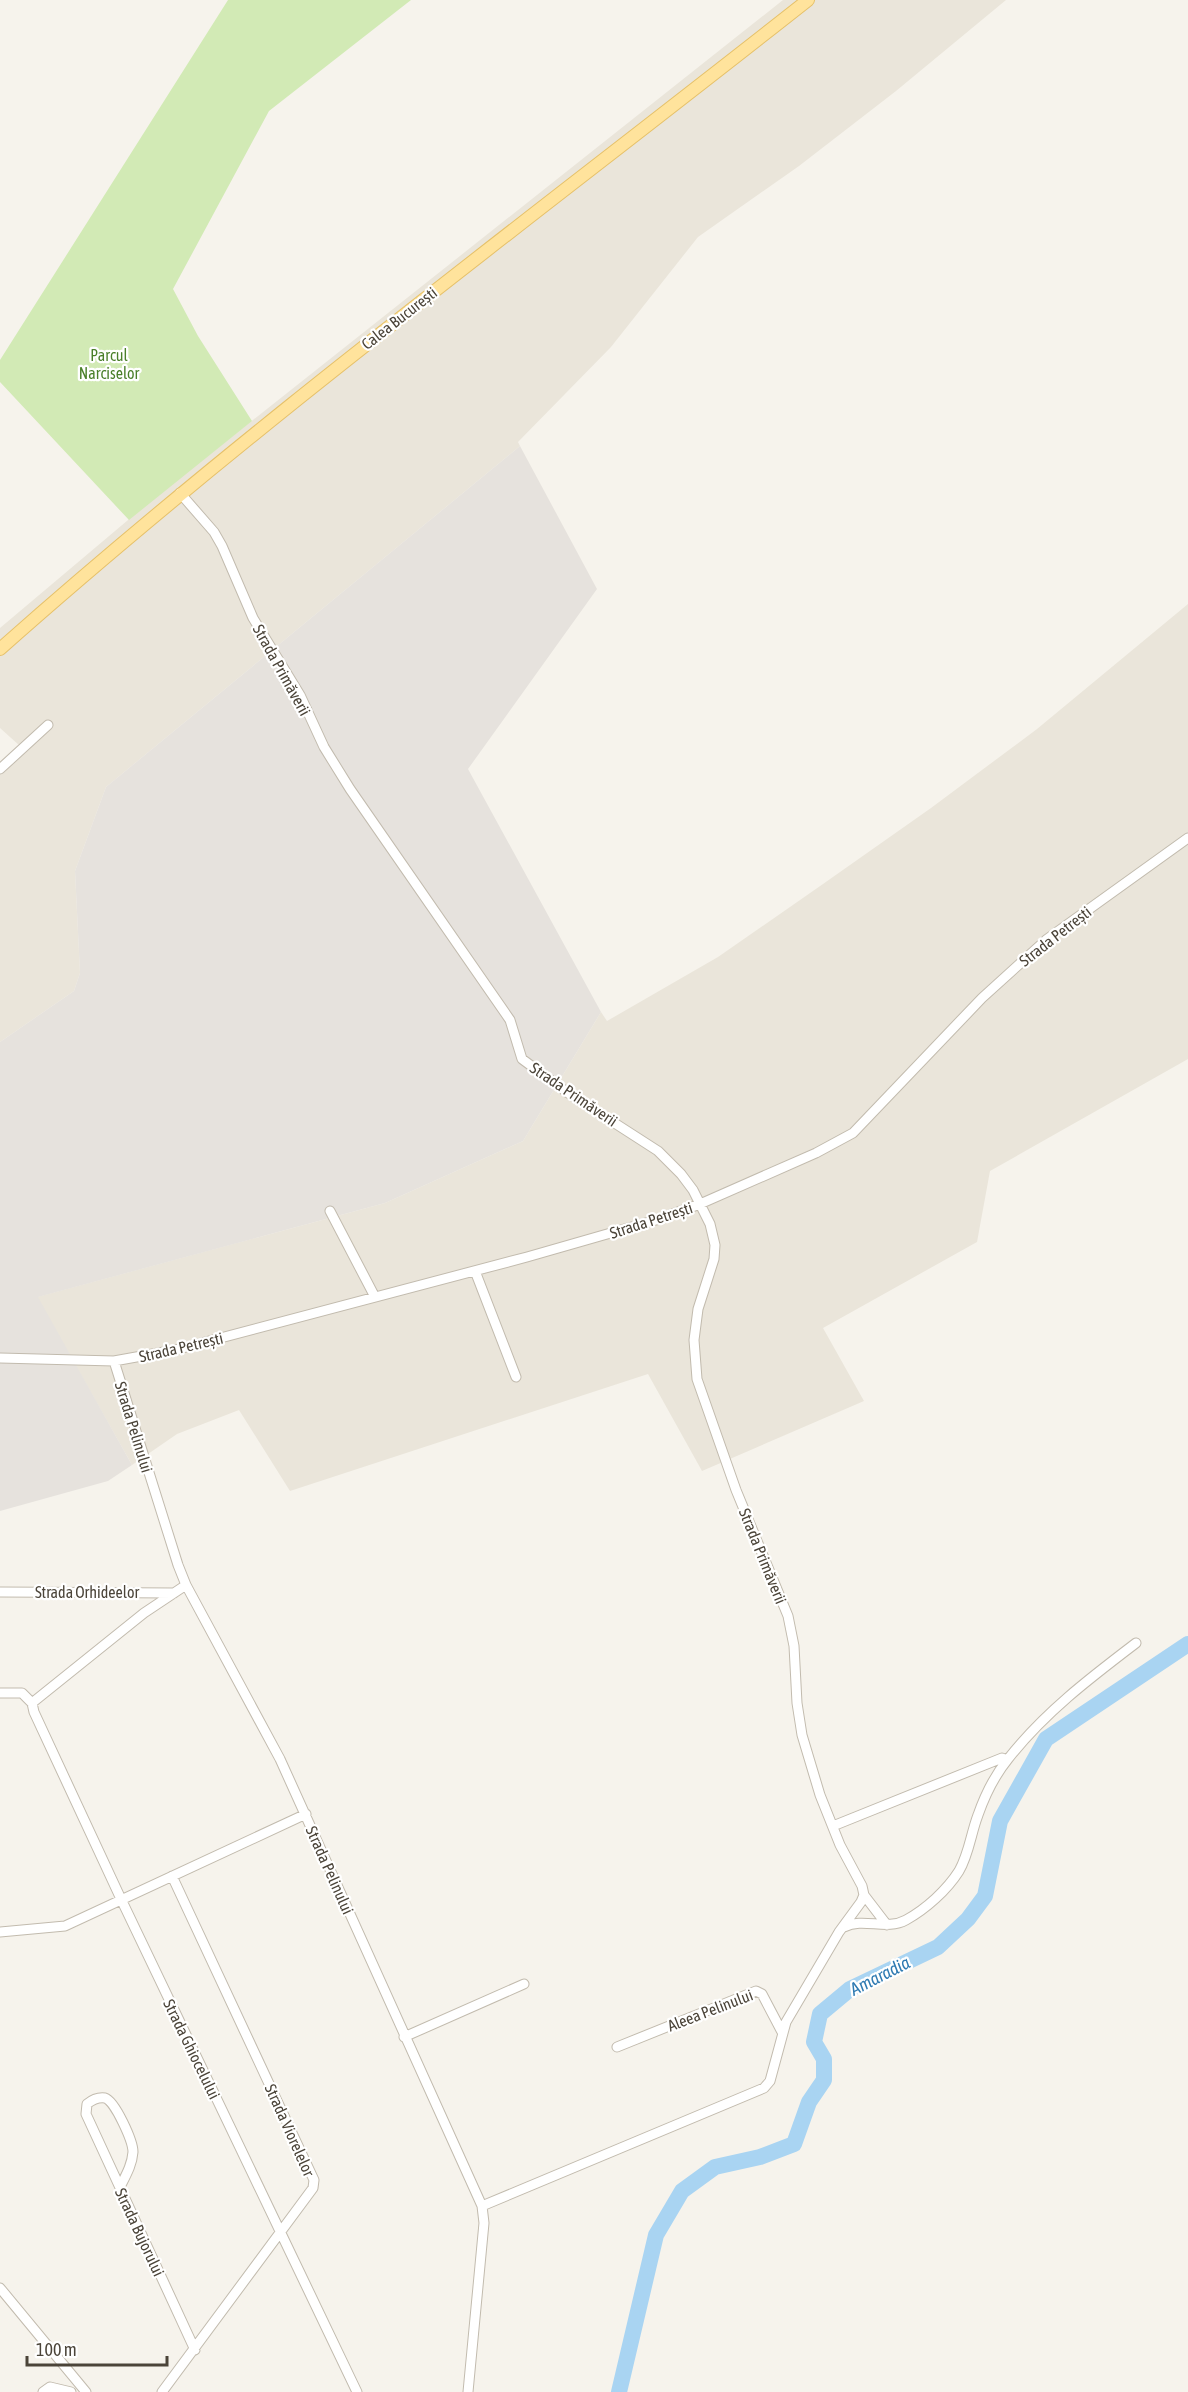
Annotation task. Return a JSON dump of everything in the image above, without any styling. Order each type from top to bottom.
[{"type":"main road","name":"Calea București","points":[[0,649],[180,493],[363,347],[808,0]]},
{"type":"street","name":"Strada Primăverii","points":[[180,493],[214,532],[253,618],[300,695],[324,747],[350,789],[510,1020],[522,1059],[567,1093],[658,1151],[681,1174],[710,1224],[716,1245],[714,1259],[698,1309],[694,1340],[697,1379],[736,1490],[788,1616],[794,1646],[797,1702],[802,1735],[832,1826],[864,1894],[887,1925]]},
{"type":"street","points":[[0,769],[48,725]]},
{"type":"street","name":"Strada Petrești","points":[[0,1358],[114,1361],[175,1350],[627,1229],[700,1204],[837,1144],[853,1133],[938,1042],[1046,940],[1188,838]]},
{"type":"street","points":[[330,1211],[375,1297]]},
{"type":"street","points":[[475,1271],[516,1377]]},
{"type":"street","name":"Strada Pelinului","points":[[114,1361],[186,1585],[280,1759],[482,2206],[484,2223],[468,2392]]},
{"type":"street","points":[[0,1693],[22,1693],[32,1703],[144,1613],[186,1585]]},
{"type":"street","name":"Strada Orhideelor","points":[[0,1592],[174,1593]]},
{"type":"street","points":[[842,1928],[861,1923],[893,1925],[907,1919],[932,1901],[952,1882],[960,1869],[987,1793],[1007,1760],[1057,1706],[1136,1643]]},
{"type":"street","name":"Strada Ghiocelului","points":[[32,1703],[121,1899],[357,2392]]},
{"type":"street","points":[[832,1826],[1002,1758],[1007,1760]]},
{"type":"street","points":[[0,1932],[65,1926],[306,1814]]},
{"type":"street","name":"Strada Viorelelor","points":[[162,2392],[313,2188],[314,2180],[172,1876]]},
{"type":"street","points":[[482,2206],[758,2092],[770,2081],[782,2032],[811,1978],[864,1894]]},
{"type":"street","points":[[404,2037],[524,1984]]},
{"type":"street","name":"Aleea Pelinului","points":[[617,2047],[756,1990],[762,1994],[782,2032]]},
{"type":"street","name":"Strada Bujorului","points":[[120,2187],[132,2164],[133,2148],[123,2123],[110,2101],[103,2098],[87,2104],[86,2114],[195,2350]]},
{"type":"street","points":[[0,2288],[79,2391]]},
{"type":"street","points":[[43,2392],[50,2387],[79,2391]]},
{"type":"shaded area","points":[[783,0],[1006,0],[896,91],[799,166],[698,237],[611,347],[518,442],[520,446],[106,787],[75,871],[80,973],[74,991],[0,1042],[0,765],[20,746],[0,728],[0,628],[147,504]]},
{"type":"shaded area","points":[[520,446],[597,589],[468,769],[601,1012],[523,1141],[385,1203],[38,1297],[132,1465],[108,1481],[0,1511],[0,1042],[74,991],[80,973],[75,871],[106,787]]},
{"type":"shaded area","points":[[1188,604],[1188,1059],[990,1171],[977,1242],[823,1328],[864,1401],[702,1471],[648,1374],[290,1491],[239,1410],[177,1434],[132,1465],[37,1297],[385,1203],[523,1141],[601,1012],[607,1021],[718,957],[931,808],[1037,729]]},
{"type":"green space","name":"Parcul Narciselor","points":[[228,0],[411,0],[269,111],[173,289],[198,336],[252,421],[129,520],[0,382],[0,360]]},
{"type":"waterway","name":"Amaradia","points":[[619,2392],[656,2235],[682,2191],[715,2167],[760,2157],[794,2144],[809,2102],[824,2080],[824,2059],[814,2042],[820,2014],[850,1989],[938,1947],[968,1919],[985,1896],[1000,1821],[1046,1739],[1188,1644]]}]
